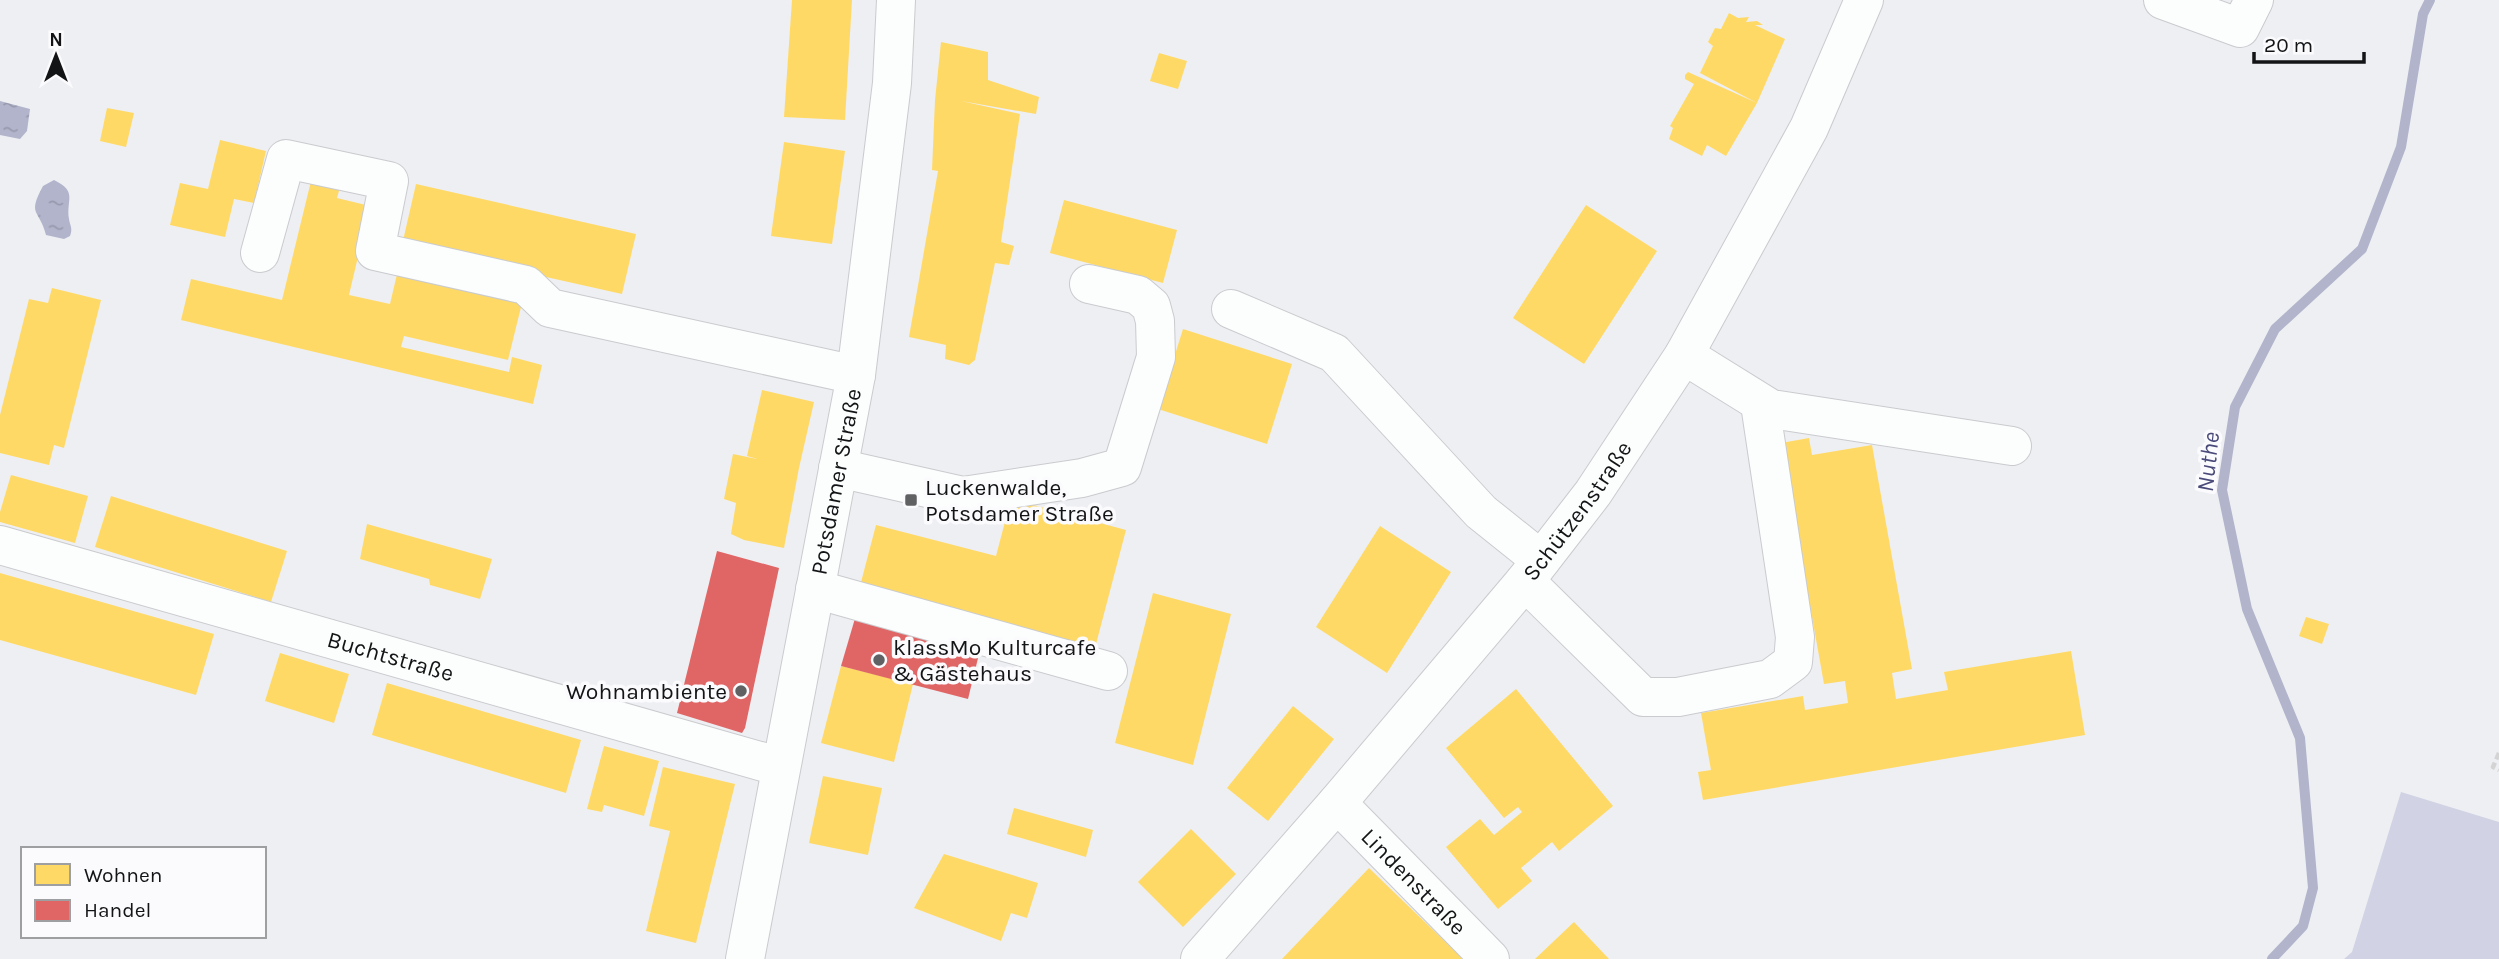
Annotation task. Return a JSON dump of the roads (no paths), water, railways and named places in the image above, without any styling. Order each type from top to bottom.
[{"type":"street","name":"Potsdamer Straße","points":[[746,959],[780,766],[856,375],[892,83],[896,0]]},
{"type":"street","name":"Schützenstraße","points":[[1200,959],[1337,803],[1533,570],[1593,493],[1684,355],[1809,128],[1864,0]]},
{"type":"street","points":[[2163,0],[2240,28],[2254,0]]},
{"type":"street","points":[[260,253],[286,159],[389,181],[375,251],[526,285],[550,308],[856,375]]},
{"type":"street","points":[[838,468],[963,496],[1082,478],[1122,467],[1156,357],[1155,321],[1152,306],[1138,295],[1089,284]]},
{"type":"street","points":[[1231,309],[1334,353],[1481,512],[1643,697],[1678,697],[1770,679],[1793,662],[1796,637],[1760,404]]},
{"type":"street","points":[[1684,355],[1771,409],[2012,446]]},
{"type":"street","name":"Buchtstraße","points":[[0,545],[780,766]]},
{"type":"street","points":[[815,589],[1108,671]]},
{"type":"street","name":"Lindenstraße","points":[[1337,803],[1490,959]]},
{"type":"water","points":[[0,101],[30,109],[27,131],[20,139],[0,135]]},
{"type":"water","points":[[54,180],[69,192],[71,231],[70,236],[64,239],[46,235],[35,208],[43,186]]},
{"type":"waterway","name":"Nuthe","points":[[2272,959],[2303,926],[2313,888],[2300,738],[2247,609],[2222,490],[2235,407],[2275,329],[2362,249],[2401,147],[2423,14],[2430,0]]},
{"type":"place","name":"Luckenwalde, Potsdamer Straße","points":[[911,500]]},
{"type":"place","name":"klassMo Kulturcafe & Gästehaus","points":[[879,660]]},
{"type":"place","name":"Wohnambiente","points":[[741,691]]}]
